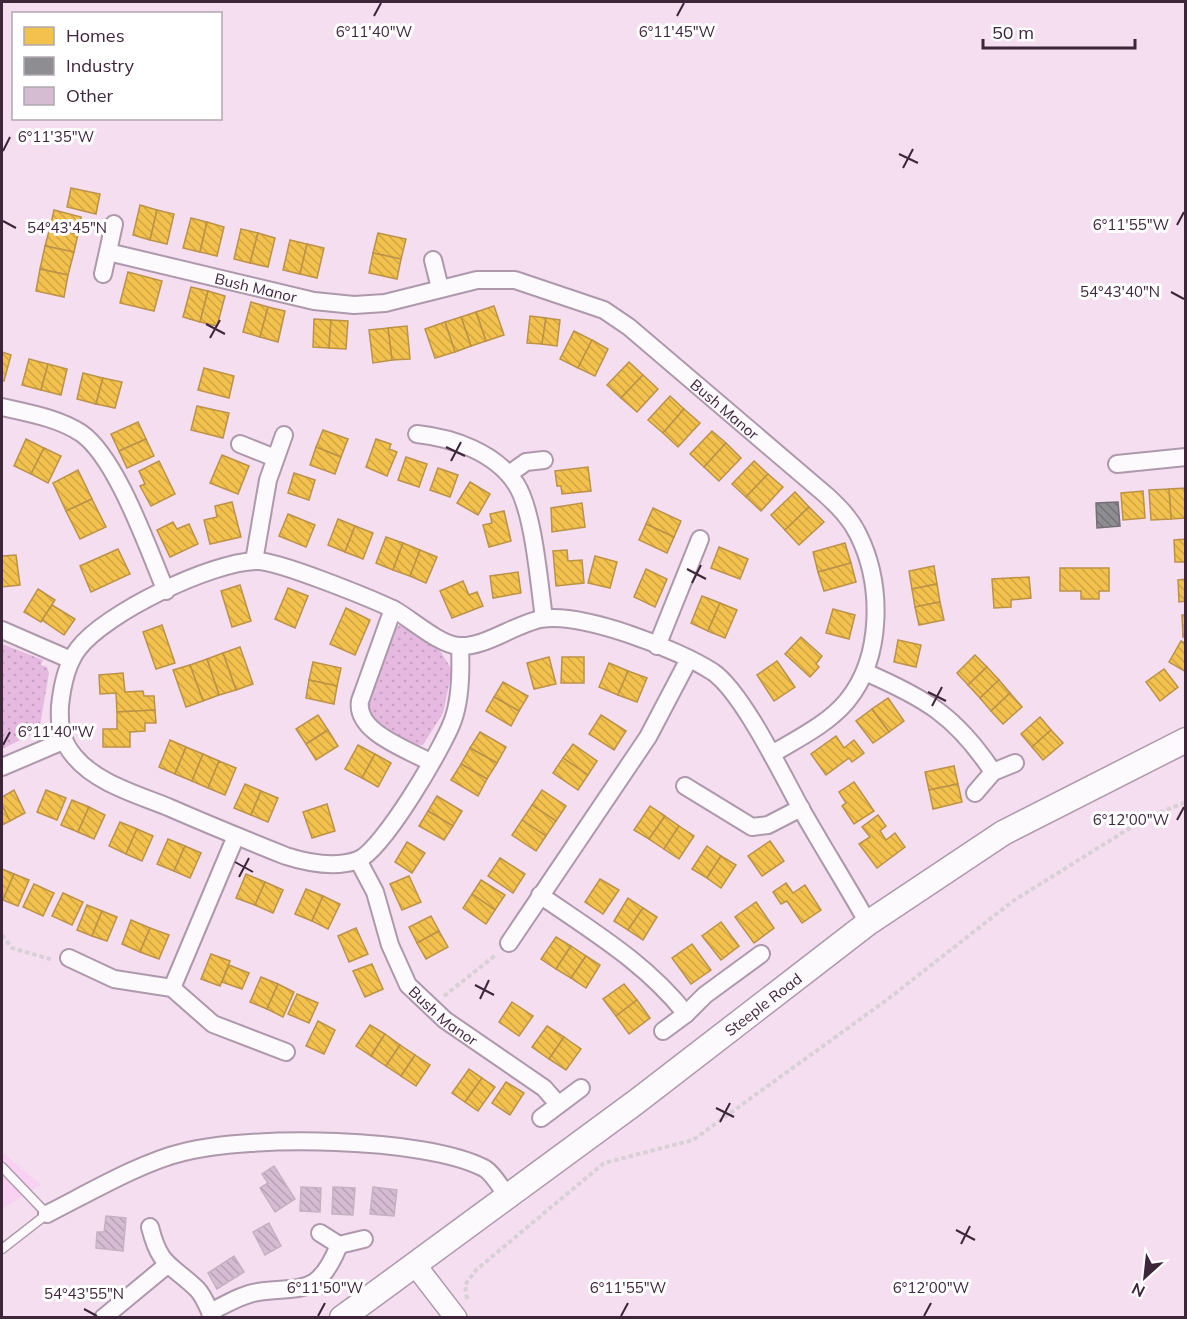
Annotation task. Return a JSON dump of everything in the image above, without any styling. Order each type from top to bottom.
[{"type":"main road","name":"Steeple Road","points":[[342,1317],[416,1266],[636,1102],[868,923],[1003,833],[1185,740]]},
{"type":"street","points":[[103,274],[114,224]]},
{"type":"street","name":"Bush Manor","points":[[108,252],[333,304],[385,303],[477,280],[515,280],[604,310],[629,327],[845,512],[858,534],[871,572],[875,613],[865,672],[846,703],[834,714],[772,754]]},
{"type":"street","points":[[434,260],[440,288]]},
{"type":"street","points":[[2,407],[59,422],[96,446],[121,490],[166,591]]},
{"type":"street","points":[[417,434],[447,438],[469,447],[509,474],[517,486],[525,509],[544,618]]},
{"type":"street","points":[[254,561],[261,514],[275,458],[284,435]]},
{"type":"street","points":[[240,444],[275,458]]},
{"type":"street","points":[[1117,464],[1185,458]]},
{"type":"street","points":[[509,474],[526,462],[544,460]]},
{"type":"street","points":[[657,646],[700,539]]},
{"type":"street","points":[[460,647],[460,673],[453,720],[387,832],[369,852],[358,860],[328,863],[298,860],[236,836],[97,775],[76,759],[63,741],[60,727],[61,701],[71,660],[84,641],[103,625],[133,606],[219,568],[254,561],[296,572],[393,609],[442,641],[460,647],[476,644],[523,624],[544,618],[589,623],[689,659],[712,672],[725,683],[772,754],[868,923]]},
{"type":"street","points":[[393,609],[360,701],[359,714],[372,729],[430,762]]},
{"type":"street","points":[[2,630],[71,660]]},
{"type":"street","points":[[508,943],[648,737],[689,659]]},
{"type":"street","points":[[865,672],[927,702],[948,717],[962,730],[993,772]]},
{"type":"street","points":[[2,767],[63,741]]},
{"type":"street","points":[[975,793],[993,772],[1015,764]]},
{"type":"street","points":[[685,786],[752,827],[768,825],[801,808]]},
{"type":"street","points":[[172,988],[236,836]]},
{"type":"street","name":"Bush Manor","points":[[358,860],[378,900],[401,974],[418,998],[433,1011],[544,1088],[558,1104]]},
{"type":"street","points":[[540,895],[642,966],[667,990],[686,1014]]},
{"type":"street","points":[[663,1031],[686,1014],[705,995],[760,954]]},
{"type":"street","points":[[69,958],[114,979],[172,988],[213,1024],[286,1052]]},
{"type":"street","points":[[541,1118],[581,1088]]},
{"type":"street","points":[[47,1214],[182,1152],[235,1142],[325,1142],[419,1149],[457,1157],[487,1169],[507,1196]]},
{"type":"street","points":[[150,1227],[155,1246],[166,1265],[199,1291],[212,1315],[256,1292],[302,1289],[322,1275],[339,1245]]},
{"type":"street","points":[[320,1233],[339,1245],[364,1239]]},
{"type":"street","points":[[103,1317],[166,1265]]},
{"type":"street","points":[[416,1266],[464,1313]]},
{"type":"lane","points":[[2,1167],[47,1214],[2,1249]]},
{"type":"path","points":[[464,1313],[467,1301],[465,1285],[477,1270],[604,1163],[693,1140],[888,999],[1013,901],[1146,818],[1185,802]]},
{"type":"path","points":[[2,935],[12,948],[32,956],[52,960],[69,958]]},
{"type":"path","points":[[433,1011],[444,996],[508,943]]},
{"type":"shaded area","points":[[400,625],[439,649],[452,670],[443,713],[423,745],[415,745],[390,734],[375,721],[366,707],[394,630]]},
{"type":"shaded area","points":[[2,644],[43,660],[41,665],[47,667],[49,673],[39,731],[2,749]]},
{"type":"shaded area","points":[[2,1152],[41,1185],[2,1209]]},
{"type":"building: Homes","points":[[71,188],[100,194],[96,214],[67,207]]},
{"type":"building: Homes","points":[[140,205],[157,210],[150,240],[133,235]]},
{"type":"building: Homes","points":[[54,210],[81,217],[78,234],[50,228]]},
{"type":"building: Homes","points":[[157,210],[174,214],[167,244],[150,240]]},
{"type":"building: Homes","points":[[191,218],[207,222],[200,252],[183,248]]},
{"type":"building: Homes","points":[[207,222],[224,227],[217,256],[200,252]]},
{"type":"building: Homes","points":[[50,228],[78,234],[74,252],[45,246]]},
{"type":"building: Homes","points":[[241,229],[258,233],[250,263],[234,259]]},
{"type":"building: Homes","points":[[258,233],[275,238],[268,267],[250,263]]},
{"type":"building: Homes","points":[[378,233],[406,239],[401,259],[373,253]]},
{"type":"building: Homes","points":[[290,240],[307,244],[300,274],[283,270]]},
{"type":"building: Homes","points":[[307,244],[324,248],[317,278],[300,274]]},
{"type":"building: Homes","points":[[45,246],[74,252],[68,275],[40,269]]},
{"type":"building: Homes","points":[[373,253],[401,259],[397,279],[369,273]]},
{"type":"building: Homes","points":[[40,269],[68,275],[64,297],[36,291]]},
{"type":"building: Homes","points":[[128,272],[162,281],[154,311],[120,303]]},
{"type":"building: Homes","points":[[191,287],[208,291],[200,322],[183,317]]},
{"type":"building: Homes","points":[[208,291],[225,296],[217,326],[200,322]]},
{"type":"building: Homes","points":[[251,302],[268,307],[260,337],[243,332]]},
{"type":"building: Homes","points":[[494,306],[504,335],[486,341],[476,312]]},
{"type":"building: Homes","points":[[268,307],[285,311],[278,342],[260,337]]},
{"type":"building: Homes","points":[[476,312],[486,341],[471,346],[461,317]]},
{"type":"building: Homes","points":[[530,316],[546,318],[542,344],[527,343]]},
{"type":"building: Homes","points":[[461,317],[471,346],[455,352],[445,322]]},
{"type":"building: Homes","points":[[546,318],[560,320],[557,346],[542,344]]},
{"type":"building: Homes","points":[[314,319],[331,320],[329,348],[313,347]]},
{"type":"building: Homes","points":[[331,320],[348,321],[346,349],[329,348]]},
{"type":"building: Homes","points":[[445,322],[455,352],[435,358],[425,329]]},
{"type":"building: Homes","points":[[407,326],[410,359],[392,360],[388,328]]},
{"type":"building: Homes","points":[[388,328],[392,360],[373,363],[369,330]]},
{"type":"building: Homes","points":[[574,331],[592,340],[578,368],[560,359]]},
{"type":"building: Homes","points":[[592,340],[608,349],[595,376],[578,368]]},
{"type":"building: Homes","points":[[2,352],[11,355],[4,381],[2,380]]},
{"type":"building: Homes","points":[[29,359],[48,364],[41,390],[22,385]]},
{"type":"building: Homes","points":[[629,362],[643,375],[621,398],[607,385]]},
{"type":"building: Homes","points":[[48,364],[67,369],[61,395],[41,390]]},
{"type":"building: Homes","points":[[204,368],[234,376],[229,398],[198,390]]},
{"type":"building: Homes","points":[[83,373],[103,378],[96,404],[77,399]]},
{"type":"building: Homes","points":[[643,375],[658,389],[637,412],[621,398]]},
{"type":"building: Homes","points":[[103,378],[122,382],[115,408],[96,404]]},
{"type":"building: Homes","points":[[670,396],[684,409],[663,433],[648,420]]},
{"type":"building: Homes","points":[[197,406],[229,413],[223,438],[191,430]]},
{"type":"building: Homes","points":[[684,409],[700,423],[678,447],[663,433]]},
{"type":"building: Homes","points":[[138,422],[146,439],[119,451],[111,434]]},
{"type":"building: Homes","points":[[323,430],[348,439],[341,457],[316,447]]},
{"type":"building: Homes","points":[[712,431],[726,443],[704,467],[690,454]]},
{"type":"building: Homes","points":[[26,439],[44,448],[31,474],[14,466]]},
{"type":"building: Homes","points":[[146,439],[154,456],[127,468],[119,451]]},
{"type":"building: Homes","points":[[376,439],[391,444],[389,449],[397,452],[387,476],[366,467]]},
{"type":"building: Homes","points":[[726,443],[741,458],[719,481],[704,467]]},
{"type":"building: Homes","points":[[316,447],[341,457],[335,474],[310,465]]},
{"type":"building: Homes","points":[[44,448],[61,456],[48,483],[31,474]]},
{"type":"building: Homes","points":[[222,455],[249,466],[238,494],[210,483]]},
{"type":"building: Homes","points":[[406,457],[427,464],[419,487],[398,480]]},
{"type":"building: Homes","points":[[159,461],[175,494],[151,506],[140,486],[145,484],[139,471]]},
{"type":"building: Homes","points":[[754,461],[768,474],[746,497],[732,484]]},
{"type":"building: Homes","points":[[588,467],[591,491],[562,494],[561,486],[557,486],[555,471]]},
{"type":"building: Homes","points":[[438,468],[458,475],[450,497],[430,490]]},
{"type":"building: Homes","points":[[78,470],[92,499],[66,511],[53,483]]},
{"type":"building: Homes","points":[[294,473],[315,480],[309,500],[288,493]]},
{"type":"building: Homes","points":[[768,474],[783,487],[761,511],[746,497]]},
{"type":"building: Homes","points":[[470,482],[490,494],[478,515],[457,503]]},
{"type":"building: Homes","points":[[1186,488],[1186,518],[1171,519],[1169,489]]},
{"type":"building: Homes","points":[[1169,489],[1171,519],[1151,520],[1149,490]]},
{"type":"building: Homes","points":[[1143,491],[1145,518],[1123,520],[1121,493]]},
{"type":"building: Homes","points":[[795,492],[809,507],[785,530],[771,515]]},
{"type":"building: Homes","points":[[92,499],[106,527],[80,539],[66,511]]},
{"type":"building: Homes","points":[[232,502],[241,537],[210,544],[204,520],[217,517],[215,506]]},
{"type":"building: Homes","points":[[582,503],[585,527],[552,532],[551,508]]},
{"type":"building: Homes","points":[[809,507],[824,522],[799,545],[785,530]]},
{"type":"building: Homes","points":[[653,508],[681,521],[674,537],[646,524]]},
{"type":"building: Homes","points":[[504,511],[511,541],[489,547],[483,525],[492,523],[490,514]]},
{"type":"building: Homes","points":[[288,514],[315,525],[306,547],[279,536]]},
{"type":"building: Homes","points":[[338,519],[355,526],[345,552],[328,545]]},
{"type":"building: Homes","points":[[173,522],[177,529],[189,524],[198,544],[170,557],[157,530]]},
{"type":"building: Homes","points":[[646,524],[674,537],[667,553],[639,540]]},
{"type":"building: Homes","points":[[355,526],[373,533],[363,559],[345,552]]},
{"type":"building: Homes","points":[[386,537],[403,543],[393,570],[376,563]]},
{"type":"building: Homes","points":[[1186,539],[1186,562],[1175,562],[1174,540]]},
{"type":"building: Homes","points":[[403,543],[420,550],[410,576],[393,570]]},
{"type":"building: Homes","points":[[845,543],[851,563],[818,572],[813,552]]},
{"type":"building: Homes","points":[[719,547],[748,559],[740,579],[711,568]]},
{"type":"building: Homes","points":[[118,549],[130,574],[91,592],[80,566]]},
{"type":"building: Homes","points":[[420,550],[437,557],[426,583],[410,576]]},
{"type":"building: Homes","points":[[567,550],[568,561],[582,560],[584,583],[556,586],[553,551]]},
{"type":"building: Homes","points":[[16,555],[20,585],[2,587],[2,556]]},
{"type":"building: Homes","points":[[595,556],[617,562],[610,588],[588,583]]},
{"type":"building: Homes","points":[[851,563],[856,582],[824,591],[818,572]]},
{"type":"building: Homes","points":[[934,566],[937,584],[912,589],[909,571]]},
{"type":"building: Homes","points":[[1060,568],[1109,568],[1109,591],[1099,591],[1099,599],[1081,599],[1081,591],[1060,591]]},
{"type":"building: Homes","points":[[646,569],[667,579],[655,607],[634,597]]},
{"type":"building: Homes","points":[[518,572],[521,593],[493,598],[490,576]]},
{"type":"building: Homes","points":[[1029,577],[1031,598],[1011,600],[1011,607],[994,608],[992,579]]},
{"type":"building: Homes","points":[[1186,579],[1186,601],[1179,602],[1178,580]]},
{"type":"building: Homes","points":[[463,581],[469,595],[477,592],[483,606],[452,618],[440,591]]},
{"type":"building: Homes","points":[[937,584],[940,602],[915,607],[912,589]]},
{"type":"building: Homes","points":[[240,585],[251,621],[232,627],[221,591]]},
{"type":"building: Homes","points":[[288,588],[308,596],[295,628],[275,619]]},
{"type":"building: Homes","points":[[38,589],[55,600],[41,622],[24,612]]},
{"type":"building: Homes","points":[[702,596],[720,603],[708,631],[691,623]]},
{"type":"building: Homes","points":[[940,602],[944,620],[919,625],[915,607]]},
{"type":"building: Homes","points":[[720,603],[737,610],[725,638],[708,631]]},
{"type":"building: Homes","points":[[52,605],[75,619],[64,635],[42,620]]},
{"type":"building: Homes","points":[[346,608],[370,620],[355,655],[330,644]]},
{"type":"building: Homes","points":[[833,609],[855,615],[849,639],[826,633]]},
{"type":"building: Homes","points":[[1182,615],[1186,615],[1186,637],[1183,637]]},
{"type":"building: Homes","points":[[162,625],[175,663],[156,669],[143,632]]},
{"type":"building: Homes","points":[[801,637],[822,656],[816,664],[819,667],[810,677],[785,654]]},
{"type":"building: Homes","points":[[898,640],[921,645],[916,667],[894,662]]},
{"type":"building: Homes","points":[[1181,641],[1186,644],[1186,672],[1169,662]]},
{"type":"building: Homes","points":[[240,647],[253,684],[236,690],[223,653]]},
{"type":"building: Homes","points":[[223,653],[236,690],[219,695],[207,659]]},
{"type":"building: Homes","points":[[975,655],[987,667],[968,685],[957,673]]},
{"type":"building: Homes","points":[[549,657],[556,684],[534,689],[527,663]]},
{"type":"building: Homes","points":[[562,657],[584,657],[584,683],[561,683]]},
{"type":"building: Homes","points":[[207,659],[219,695],[203,701],[190,665]]},
{"type":"building: Homes","points":[[777,661],[795,687],[774,701],[757,675]]},
{"type":"building: Homes","points":[[313,662],[341,668],[337,686],[309,680]]},
{"type":"building: Homes","points":[[609,663],[628,671],[618,695],[599,687]]},
{"type":"building: Homes","points":[[190,665],[203,701],[186,707],[173,670]]},
{"type":"building: Homes","points":[[987,667],[999,680],[980,698],[968,685]]},
{"type":"building: Homes","points":[[1164,669],[1178,687],[1160,701],[1146,682]]},
{"type":"building: Homes","points":[[628,671],[647,678],[637,702],[618,695]]},
{"type":"building: Homes","points":[[123,673],[125,692],[143,691],[144,696],[154,696],[155,710],[117,712],[116,693],[100,694],[99,675]]},
{"type":"building: Homes","points":[[309,680],[337,686],[334,704],[306,698]]},
{"type":"building: Homes","points":[[999,680],[1010,693],[991,711],[980,698]]},
{"type":"building: Homes","points":[[503,682],[528,696],[519,711],[494,697]]},
{"type":"building: Homes","points":[[1010,693],[1022,707],[1003,724],[991,711]]},
{"type":"building: Homes","points":[[494,697],[519,711],[511,726],[486,711]]},
{"type":"building: Homes","points":[[888,698],[904,721],[889,732],[872,709]]},
{"type":"building: Homes","points":[[872,709],[889,732],[873,743],[856,721]]},
{"type":"building: Homes","points":[[155,710],[156,723],[145,723],[145,731],[130,732],[130,747],[103,747],[103,729],[117,729],[117,712]]},
{"type":"building: Homes","points":[[318,715],[328,730],[306,744],[296,729]]},
{"type":"building: Homes","points":[[601,715],[626,731],[614,750],[589,734]]},
{"type":"building: Homes","points":[[1040,717],[1051,730],[1032,747],[1021,734]]},
{"type":"building: Homes","points":[[328,730],[338,746],[316,760],[306,744]]},
{"type":"building: Homes","points":[[1051,730],[1063,743],[1043,760],[1032,747]]},
{"type":"building: Homes","points":[[480,732],[506,747],[497,763],[470,748]]},
{"type":"building: Homes","points":[[836,736],[844,748],[854,740],[864,753],[852,762],[849,758],[826,775],[811,754]]},
{"type":"building: Homes","points":[[170,740],[186,747],[175,774],[159,767]]},
{"type":"building: Homes","points":[[573,744],[597,761],[588,775],[563,758]]},
{"type":"building: Homes","points":[[358,745],[375,754],[362,778],[345,769]]},
{"type":"building: Homes","points":[[186,747],[203,754],[192,781],[175,774]]},
{"type":"building: Homes","points":[[470,748],[497,763],[487,779],[461,764]]},
{"type":"building: Homes","points":[[203,754],[219,761],[208,788],[192,781]]},
{"type":"building: Homes","points":[[375,754],[391,763],[378,787],[362,778]]},
{"type":"building: Homes","points":[[563,758],[588,775],[578,790],[553,773]]},
{"type":"building: Homes","points":[[219,761],[236,768],[225,795],[208,788]]},
{"type":"building: Homes","points":[[461,764],[487,779],[478,796],[451,780]]},
{"type":"building: Homes","points":[[954,766],[958,784],[929,790],[925,772]]},
{"type":"building: Homes","points":[[854,782],[874,811],[854,824],[842,806],[846,803],[839,792]]},
{"type":"building: Homes","points":[[245,784],[261,791],[251,815],[234,808]]},
{"type":"building: Homes","points":[[958,784],[962,802],[933,809],[929,790]]},
{"type":"building: Homes","points":[[14,790],[25,813],[10,821],[2,805],[2,797]]},
{"type":"building: Homes","points":[[46,790],[66,798],[57,820],[37,812]]},
{"type":"building: Homes","points":[[542,790],[566,806],[556,821],[532,805]]},
{"type":"building: Homes","points":[[261,791],[278,798],[268,822],[251,815]]},
{"type":"building: Homes","points":[[437,796],[462,811],[453,826],[428,811]]},
{"type":"building: Homes","points":[[72,800],[89,807],[78,832],[61,825]]},
{"type":"building: Homes","points":[[327,804],[335,831],[312,838],[303,812]]},
{"type":"building: Homes","points":[[2,805],[10,821],[2,825]]},
{"type":"building: Homes","points":[[532,805],[556,821],[546,836],[522,820]]},
{"type":"building: Homes","points":[[650,806],[665,816],[649,839],[634,830]]},
{"type":"building: Homes","points":[[89,807],[105,815],[94,839],[78,832]]},
{"type":"building: Homes","points":[[428,811],[453,826],[444,840],[419,826]]},
{"type":"building: Homes","points":[[878,815],[886,826],[880,831],[886,840],[895,833],[905,847],[877,868],[859,844],[870,837],[862,827]]},
{"type":"building: Homes","points":[[665,816],[679,826],[664,849],[649,839]]},
{"type":"building: Homes","points":[[522,820],[546,836],[536,851],[512,835]]},
{"type":"building: Homes","points":[[120,822],[137,829],[126,854],[109,846]]},
{"type":"building: Homes","points":[[679,826],[694,836],[679,859],[664,849]]},
{"type":"building: Homes","points":[[137,829],[153,836],[142,861],[126,854]]},
{"type":"building: Homes","points":[[168,839],[185,846],[174,871],[157,864]]},
{"type":"building: Homes","points":[[770,841],[784,861],[762,876],[748,856]]},
{"type":"building: Homes","points":[[407,842],[425,853],[412,873],[395,862]]},
{"type":"building: Homes","points":[[185,846],[201,853],[190,878],[174,871]]},
{"type":"building: Homes","points":[[707,846],[721,856],[707,878],[692,869]]},
{"type":"building: Homes","points":[[721,856],[736,865],[721,888],[707,878]]},
{"type":"building: Homes","points":[[500,858],[525,874],[513,893],[488,876]]},
{"type":"building: Homes","points":[[2,869],[14,874],[3,900],[2,899]]},
{"type":"building: Homes","points":[[14,874],[29,880],[18,906],[3,900]]},
{"type":"building: Homes","points":[[246,874],[265,882],[255,905],[236,898]]},
{"type":"building: Homes","points":[[409,876],[421,902],[402,910],[390,884]]},
{"type":"building: Homes","points":[[600,879],[619,890],[603,914],[585,902]]},
{"type":"building: Homes","points":[[481,880],[505,895],[495,910],[472,894]]},
{"type":"building: Homes","points":[[265,882],[283,890],[273,913],[255,905]]},
{"type":"building: Homes","points":[[786,883],[793,893],[805,885],[821,910],[802,923],[787,901],[781,904],[773,892]]},
{"type":"building: Homes","points":[[34,884],[54,893],[43,916],[23,907]]},
{"type":"building: Homes","points":[[306,889],[323,896],[312,921],[295,914]]},
{"type":"building: Homes","points":[[63,893],[83,902],[72,925],[52,916]]},
{"type":"building: Homes","points":[[472,894],[495,910],[486,924],[463,908]]},
{"type":"building: Homes","points":[[323,896],[340,904],[328,929],[312,921]]},
{"type":"building: Homes","points":[[628,898],[643,908],[628,930],[614,921]]},
{"type":"building: Homes","points":[[756,902],[774,928],[754,943],[735,917]]},
{"type":"building: Homes","points":[[87,905],[102,911],[92,936],[77,930]]},
{"type":"building: Homes","points":[[643,908],[657,917],[643,940],[628,930]]},
{"type":"building: Homes","points":[[102,911],[117,917],[107,941],[92,936]]},
{"type":"building: Homes","points":[[431,916],[439,931],[417,943],[409,927]]},
{"type":"building: Homes","points":[[131,920],[150,928],[140,952],[122,944]]},
{"type":"building: Homes","points":[[721,922],[739,946],[721,960],[702,936]]},
{"type":"building: Homes","points":[[150,928],[169,935],[159,959],[140,952]]},
{"type":"building: Homes","points":[[356,928],[368,954],[349,962],[338,936]]},
{"type":"building: Homes","points":[[439,931],[448,947],[426,959],[417,943]]},
{"type":"building: Homes","points":[[556,937],[571,946],[556,969],[541,959]]},
{"type":"building: Homes","points":[[692,944],[711,970],[691,984],[672,958]]},
{"type":"building: Homes","points":[[571,946],[586,956],[571,978],[556,969]]},
{"type":"building: Homes","points":[[211,954],[230,961],[220,986],[201,979]]},
{"type":"building: Homes","points":[[586,956],[600,965],[586,988],[571,978]]},
{"type":"building: Homes","points":[[372,964],[383,989],[365,997],[353,971]]},
{"type":"building: Homes","points":[[229,965],[249,973],[242,989],[222,982]]},
{"type":"building: Homes","points":[[261,977],[278,984],[267,1009],[250,1002]]},
{"type":"building: Homes","points":[[278,984],[294,992],[283,1017],[267,1009]]},
{"type":"building: Homes","points":[[624,984],[637,1000],[616,1016],[603,999]]},
{"type":"building: Homes","points":[[297,994],[318,1003],[309,1023],[288,1014]]},
{"type":"building: Homes","points":[[637,1000],[650,1018],[629,1034],[616,1016]]},
{"type":"building: Homes","points":[[512,1002],[533,1016],[519,1036],[499,1022]]},
{"type":"building: Homes","points":[[318,1021],[335,1030],[324,1054],[306,1046]]},
{"type":"building: Homes","points":[[370,1025],[385,1034],[371,1056],[356,1046]]},
{"type":"building: Homes","points":[[547,1026],[564,1037],[549,1059],[532,1047]]},
{"type":"building: Homes","points":[[385,1034],[400,1045],[386,1066],[371,1056]]},
{"type":"building: Homes","points":[[564,1037],[581,1049],[566,1070],[549,1059]]},
{"type":"building: Homes","points":[[400,1045],[415,1055],[401,1076],[386,1066]]},
{"type":"building: Homes","points":[[415,1055],[430,1065],[416,1086],[401,1076]]},
{"type":"building: Homes","points":[[469,1069],[482,1078],[465,1102],[452,1093]]},
{"type":"building: Homes","points":[[482,1078],[495,1087],[478,1111],[465,1102]]},
{"type":"building: Homes","points":[[506,1082],[524,1093],[510,1115],[492,1103]]},
{"type":"building: Industry","points":[[1118,502],[1120,526],[1097,528],[1096,503]]},
{"type":"building: Other","points":[[274,1166],[295,1199],[275,1212],[260,1188],[268,1183],[262,1174]]},
{"type":"building: Other","points":[[301,1187],[321,1188],[320,1212],[300,1211]]},
{"type":"building: Other","points":[[333,1187],[355,1188],[353,1215],[332,1214]]},
{"type":"building: Other","points":[[373,1187],[397,1190],[394,1216],[370,1214]]},
{"type":"building: Other","points":[[106,1216],[126,1218],[123,1251],[96,1248],[97,1232],[104,1232]]},
{"type":"building: Other","points":[[269,1223],[281,1246],[265,1255],[253,1232]]},
{"type":"building: Other","points":[[234,1256],[244,1272],[217,1289],[208,1273]]}]
